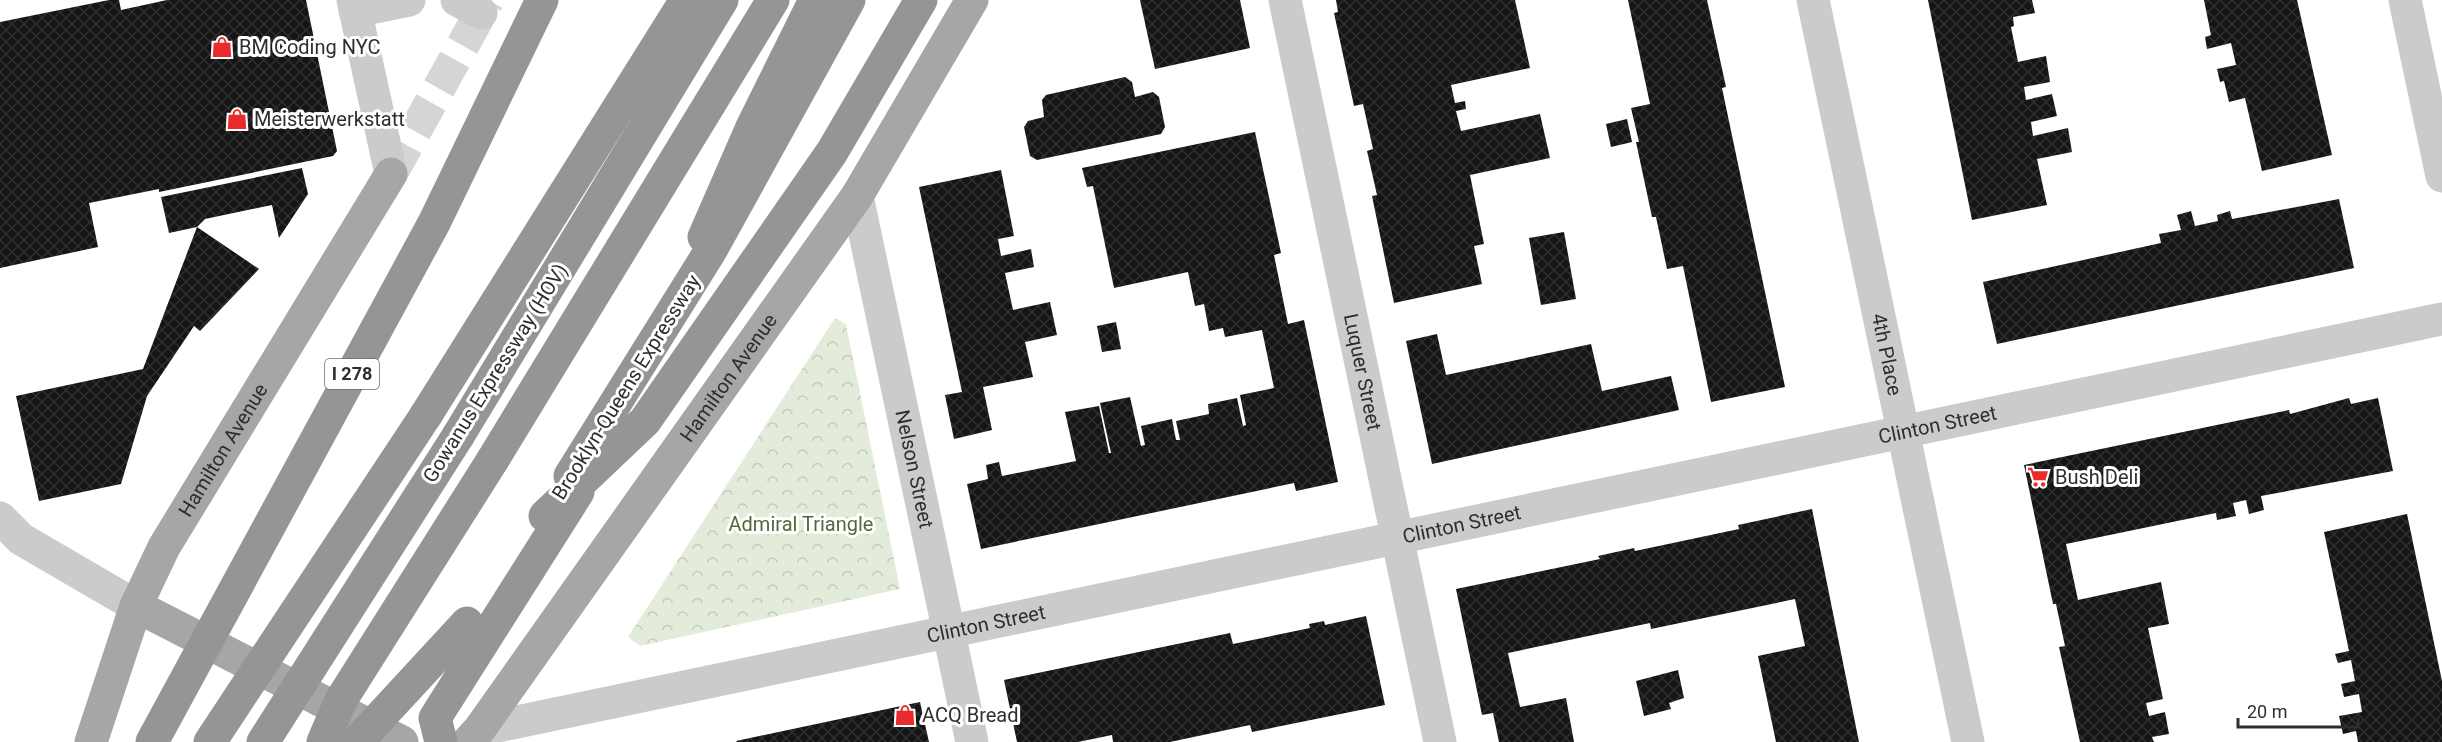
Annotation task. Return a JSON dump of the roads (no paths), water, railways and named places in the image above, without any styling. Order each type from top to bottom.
[{"type":"highway","name":"I 278","points":[[152,742],[434,223],[542,0]]},
{"type":"highway","points":[[210,742],[426,415],[686,0]]},
{"type":"highway","name":"Gowanus Expressway (HOV)","points":[[262,742],[458,436],[722,0]]},
{"type":"highway","points":[[323,742],[341,700],[492,461],[773,0]]},
{"type":"highway","points":[[441,742],[435,718],[628,412],[752,127],[815,0]]},
{"type":"highway","name":"Brooklyn-Queens Expressway","points":[[357,742],[467,623],[545,516],[711,250],[849,0]]},
{"type":"highway","points":[[545,516],[645,421],[832,152],[921,0]]},
{"type":"main road","name":"Hamilton Avenue","points":[[473,736],[856,196],[972,0]]},
{"type":"main road","name":"Hamilton Avenue","points":[[91,742],[136,606],[164,547],[391,174]]},
{"type":"main road","points":[[136,606],[402,742]]},
{"type":"street","points":[[391,174],[354,5],[409,0]]},
{"type":"street","name":"Luquer Street","points":[[1285,0],[1440,742]]},
{"type":"street","name":"4th Place","points":[[1813,0],[1968,742]]},
{"type":"street","points":[[2405,0],[2438,135],[2442,176]]},
{"type":"street","name":"Nelson Street","points":[[856,196],[972,742]]},
{"type":"street","name":"Clinton Street","points":[[473,736],[949,632],[2442,319]]},
{"type":"street","points":[[0,519],[21,539],[136,606]]},
{"type":"tunnel","points":[[391,174],[488,0]]},
{"type":"place","name":"BM Coding NYC","points":[[222,47]]},
{"type":"place","name":"Meisterwerkstatt","points":[[237,119]]},
{"type":"place","name":"Bush Deli","points":[[2038,477]]},
{"type":"place","name":"ACQ Bread","points":[[905,715]]},
{"type":"park label","name":"Admiral Triangle","points":[[801,524]]}]
